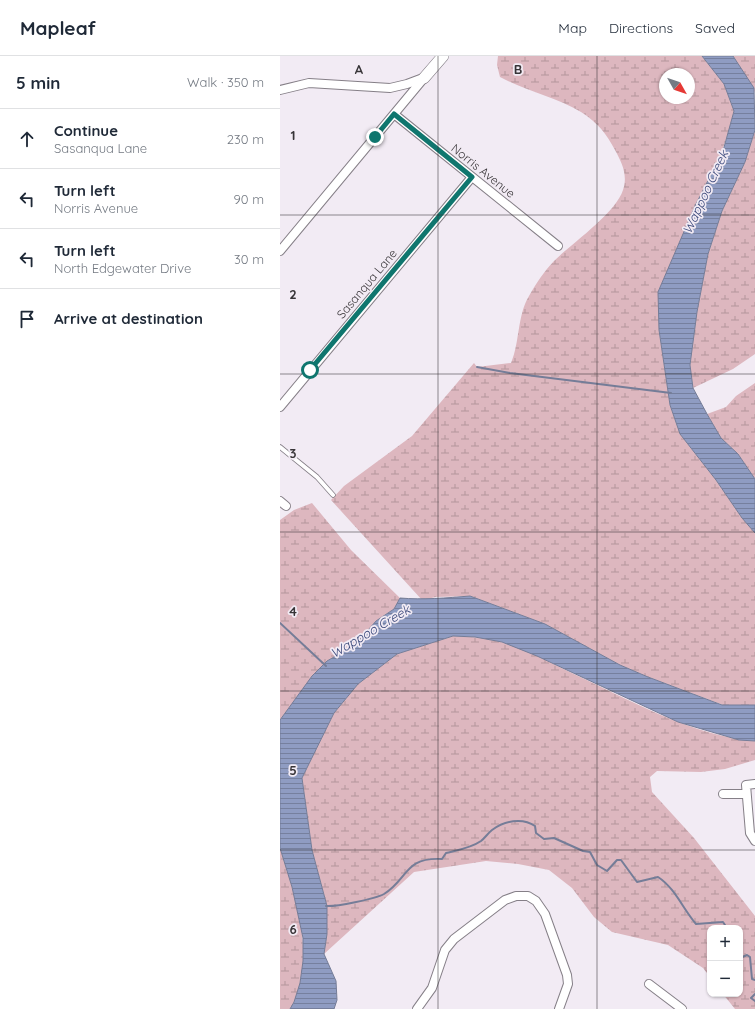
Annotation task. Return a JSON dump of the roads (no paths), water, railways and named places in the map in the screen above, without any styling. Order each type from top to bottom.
[{"type":"street","points":[[280,251],[443,56]]},
{"type":"street","points":[[280,90],[310,83],[390,88],[424,78]]},
{"type":"street","name":"Norris Avenue","points":[[394,114],[558,246]]},
{"type":"street","name":"Sasanqua Lane","points":[[280,407],[472,177]]},
{"type":"street","points":[[755,784],[746,786],[750,833],[755,841]]},
{"type":"street","points":[[723,794],[746,794]]},
{"type":"street","points":[[418,1008],[432,988],[445,950],[454,939],[505,900],[516,896],[528,896],[536,901],[545,914],[566,975],[568,984],[559,1009]]},
{"type":"street","points":[[649,984],[682,1009]]},
{"type":"lane","points":[[280,447],[317,477],[334,495]]},
{"type":"water","name":"Wappoo Creek","points":[[702,56],[733,56],[754,88],[755,130],[745,162],[722,211],[708,254],[697,312],[690,365],[693,388],[707,414],[721,438],[738,454],[755,479],[755,533],[742,518],[716,480],[680,434],[670,405],[659,330],[658,292],[695,206],[723,151],[734,111],[724,84]]},
{"type":"water","name":"Wappoo Creek","points":[[470,596],[545,624],[620,665],[648,677],[722,705],[755,705],[755,741],[739,740],[678,722],[537,656],[502,642],[475,637],[453,636],[397,654],[358,684],[334,713],[302,778],[312,850],[327,906],[327,934],[324,954],[336,981],[337,1000],[334,1009],[290,1009],[294,1002],[300,983],[303,961],[303,938],[292,887],[280,848],[280,720],[312,676],[327,661],[355,645],[376,621],[394,609],[400,598],[426,599]]},
{"type":"waterway","points":[[477,367],[510,373],[671,393]]},
{"type":"waterway","points":[[280,623],[326,666]]},
{"type":"waterway","points":[[326,906],[355,902],[384,894],[392,888],[408,870],[420,861],[442,859],[446,853],[477,843],[502,824],[519,821],[530,823],[535,826],[536,833],[544,839],[554,838],[583,851],[590,852],[597,865],[607,871],[617,860],[621,860],[637,882],[658,877],[674,893],[696,924],[723,922],[725,925]]},
{"type":"waterway","points":[[743,957],[747,955],[750,957],[752,979],[755,980]]},
{"type":"waterway","points":[[755,994],[751,998],[755,1001]]}]
